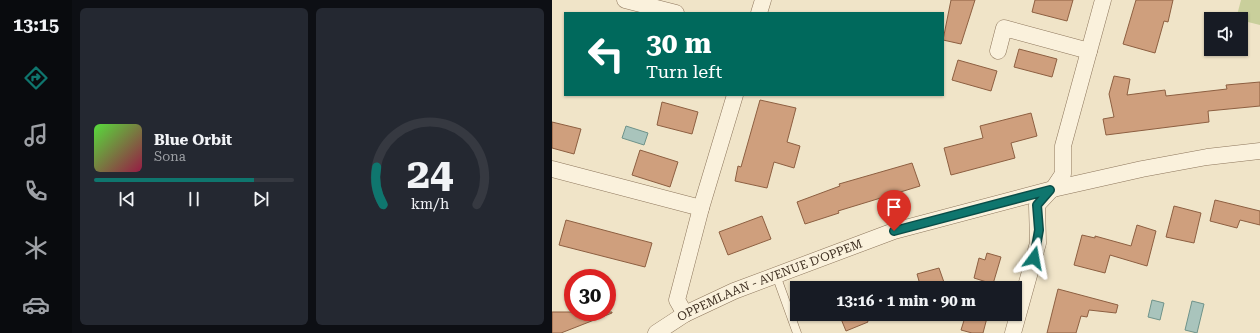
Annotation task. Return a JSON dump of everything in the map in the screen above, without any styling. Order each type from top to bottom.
[{"type":"street","points":[[625,0],[672,12]]},
{"type":"street","points":[[759,12],[763,0]]},
{"type":"street","points":[[1013,333],[1038,243],[1037,205],[1052,189],[1063,174],[1063,146],[1103,0]]},
{"type":"street","points":[[998,50],[1004,28],[1089,52]]},
{"type":"street","points":[[686,314],[677,300],[701,208],[735,96]]},
{"type":"street","name":"OPPEMLAAN - AVENUE D'OPPEM","points":[[656,333],[686,314],[734,291],[894,231],[1052,189],[1142,169],[1207,157],[1260,151]]},
{"type":"street","points":[[552,169],[701,208]]},
{"type":"lane","points":[[776,275],[797,333]]},
{"type":"green space","points":[[1241,0],[1260,0],[1260,25],[1248,22],[1248,12],[1238,12]]},
{"type":"water","points":[[626,126],[648,133],[644,145],[622,138]]},
{"type":"water","points":[[1152,300],[1164,303],[1160,320],[1148,317]]},
{"type":"water","points":[[1192,301],[1204,304],[1197,333],[1185,330]]},
{"type":"building","points":[[951,0],[975,0],[961,44],[944,40]]},
{"type":"building","points":[[1035,0],[1073,0],[1067,21],[1032,12]]},
{"type":"building","points":[[1136,0],[1173,0],[1168,22],[1164,21],[1155,53],[1123,44]]},
{"type":"building","points":[[1019,49],[1057,59],[1052,77],[1014,67]]},
{"type":"building","points":[[958,60],[997,71],[991,91],[952,80]]},
{"type":"building","points":[[1114,76],[1130,79],[1127,95],[1165,90],[1166,96],[1227,89],[1226,85],[1260,82],[1260,106],[1208,111],[1209,122],[1106,135],[1103,119],[1114,117],[1109,94]]},
{"type":"building","points":[[760,100],[796,108],[787,142],[800,146],[794,168],[774,162],[767,188],[735,181],[738,166],[741,167]]},
{"type":"building","points":[[662,102],[698,112],[692,134],[657,125]]},
{"type":"building","points":[[1031,113],[1037,136],[1011,143],[1015,158],[951,175],[944,148],[983,138],[980,126]]},
{"type":"building","points":[[552,122],[581,129],[574,154],[552,148]]},
{"type":"building","points":[[640,150],[678,162],[670,187],[632,175]]},
{"type":"building","points":[[912,163],[920,186],[838,211],[839,213],[805,224],[797,202],[840,186],[839,184]]},
{"type":"building","points":[[1215,200],[1260,211],[1260,225],[1240,220],[1237,228],[1210,221]]},
{"type":"building","points":[[1174,206],[1201,213],[1194,243],[1166,237]]},
{"type":"building","points":[[762,216],[771,239],[728,255],[719,232]]},
{"type":"building","points":[[566,220],[652,243],[645,267],[559,245]]},
{"type":"building","points":[[1137,225],[1156,231],[1147,266],[1110,255],[1105,273],[1074,265],[1082,235],[1095,238],[1095,236],[1131,246]]},
{"type":"building","points":[[987,253],[1001,257],[994,281],[984,281],[974,278],[979,258],[985,260]]},
{"type":"building","points":[[939,268],[944,281],[919,281],[917,274]]},
{"type":"building","points":[[1058,289],[1118,305],[1116,313],[1089,310],[1087,317],[1081,316],[1076,333],[1047,333]]},
{"type":"building","points":[[552,312],[564,312],[564,321],[592,321],[561,333],[552,333]]},
{"type":"building","points":[[842,321],[868,321],[868,322],[846,331]]},
{"type":"building","points":[[964,321],[986,321],[983,333],[972,333],[961,330]]},
{"type":"route","points":[[894,231],[1050,190],[1037,205],[1039,230],[1038,243],[1034,258]]}]
